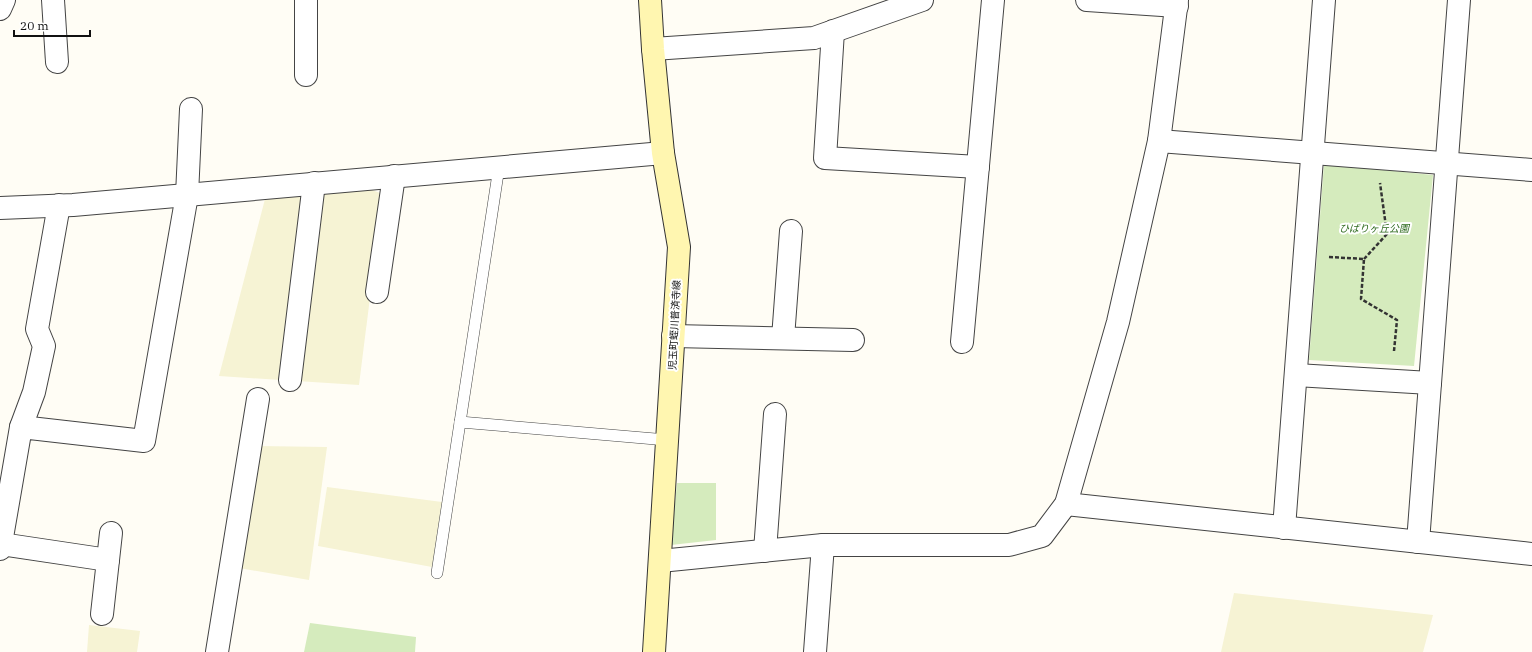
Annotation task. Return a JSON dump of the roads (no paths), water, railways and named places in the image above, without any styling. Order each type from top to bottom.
[{"type":"main road","name":"児玉町蛭川普済寺線","points":[[650,0],[663,153],[679,247],[654,652]]},
{"type":"street","points":[[0,9],[4,0]]},
{"type":"street","points":[[53,0],[57,62]]},
{"type":"street","points":[[306,0],[306,75]]},
{"type":"street","points":[[653,49],[814,38],[922,0]]},
{"type":"street","points":[[962,342],[993,0]]},
{"type":"street","points":[[660,561],[823,546],[1009,545],[1042,536],[1066,504],[1118,322],[1159,141],[1177,3],[1087,0]]},
{"type":"street","points":[[1284,528],[1324,0]]},
{"type":"street","points":[[1418,542],[1459,0]]},
{"type":"street","points":[[833,31],[825,158],[978,167]]},
{"type":"street","points":[[21,427],[144,441],[187,195],[191,109]]},
{"type":"street","points":[[1159,141],[1532,170]]},
{"type":"street","points":[[0,208],[187,195],[663,153]]},
{"type":"street","points":[[377,292],[394,176]]},
{"type":"street","points":[[290,380],[314,183]]},
{"type":"street","points":[[59,205],[37,329],[44,346],[34,392],[21,427],[0,546],[108,560]]},
{"type":"street","points":[[783,338],[791,231]]},
{"type":"street","points":[[673,336],[853,340]]},
{"type":"street","points":[[1296,375],[1430,383]]},
{"type":"street","points":[[217,652],[258,399]]},
{"type":"street","points":[[765,551],[775,414]]},
{"type":"street","points":[[1066,504],[1532,554]]},
{"type":"street","points":[[102,614],[112,533]]},
{"type":"street","points":[[816,652],[823,546]]},
{"type":"lane","points":[[437,573],[499,167]]},
{"type":"lane","points":[[460,422],[667,440]]},
{"type":"park label","name":"ひばりヶ丘公園","points":[[1374,228]]}]
